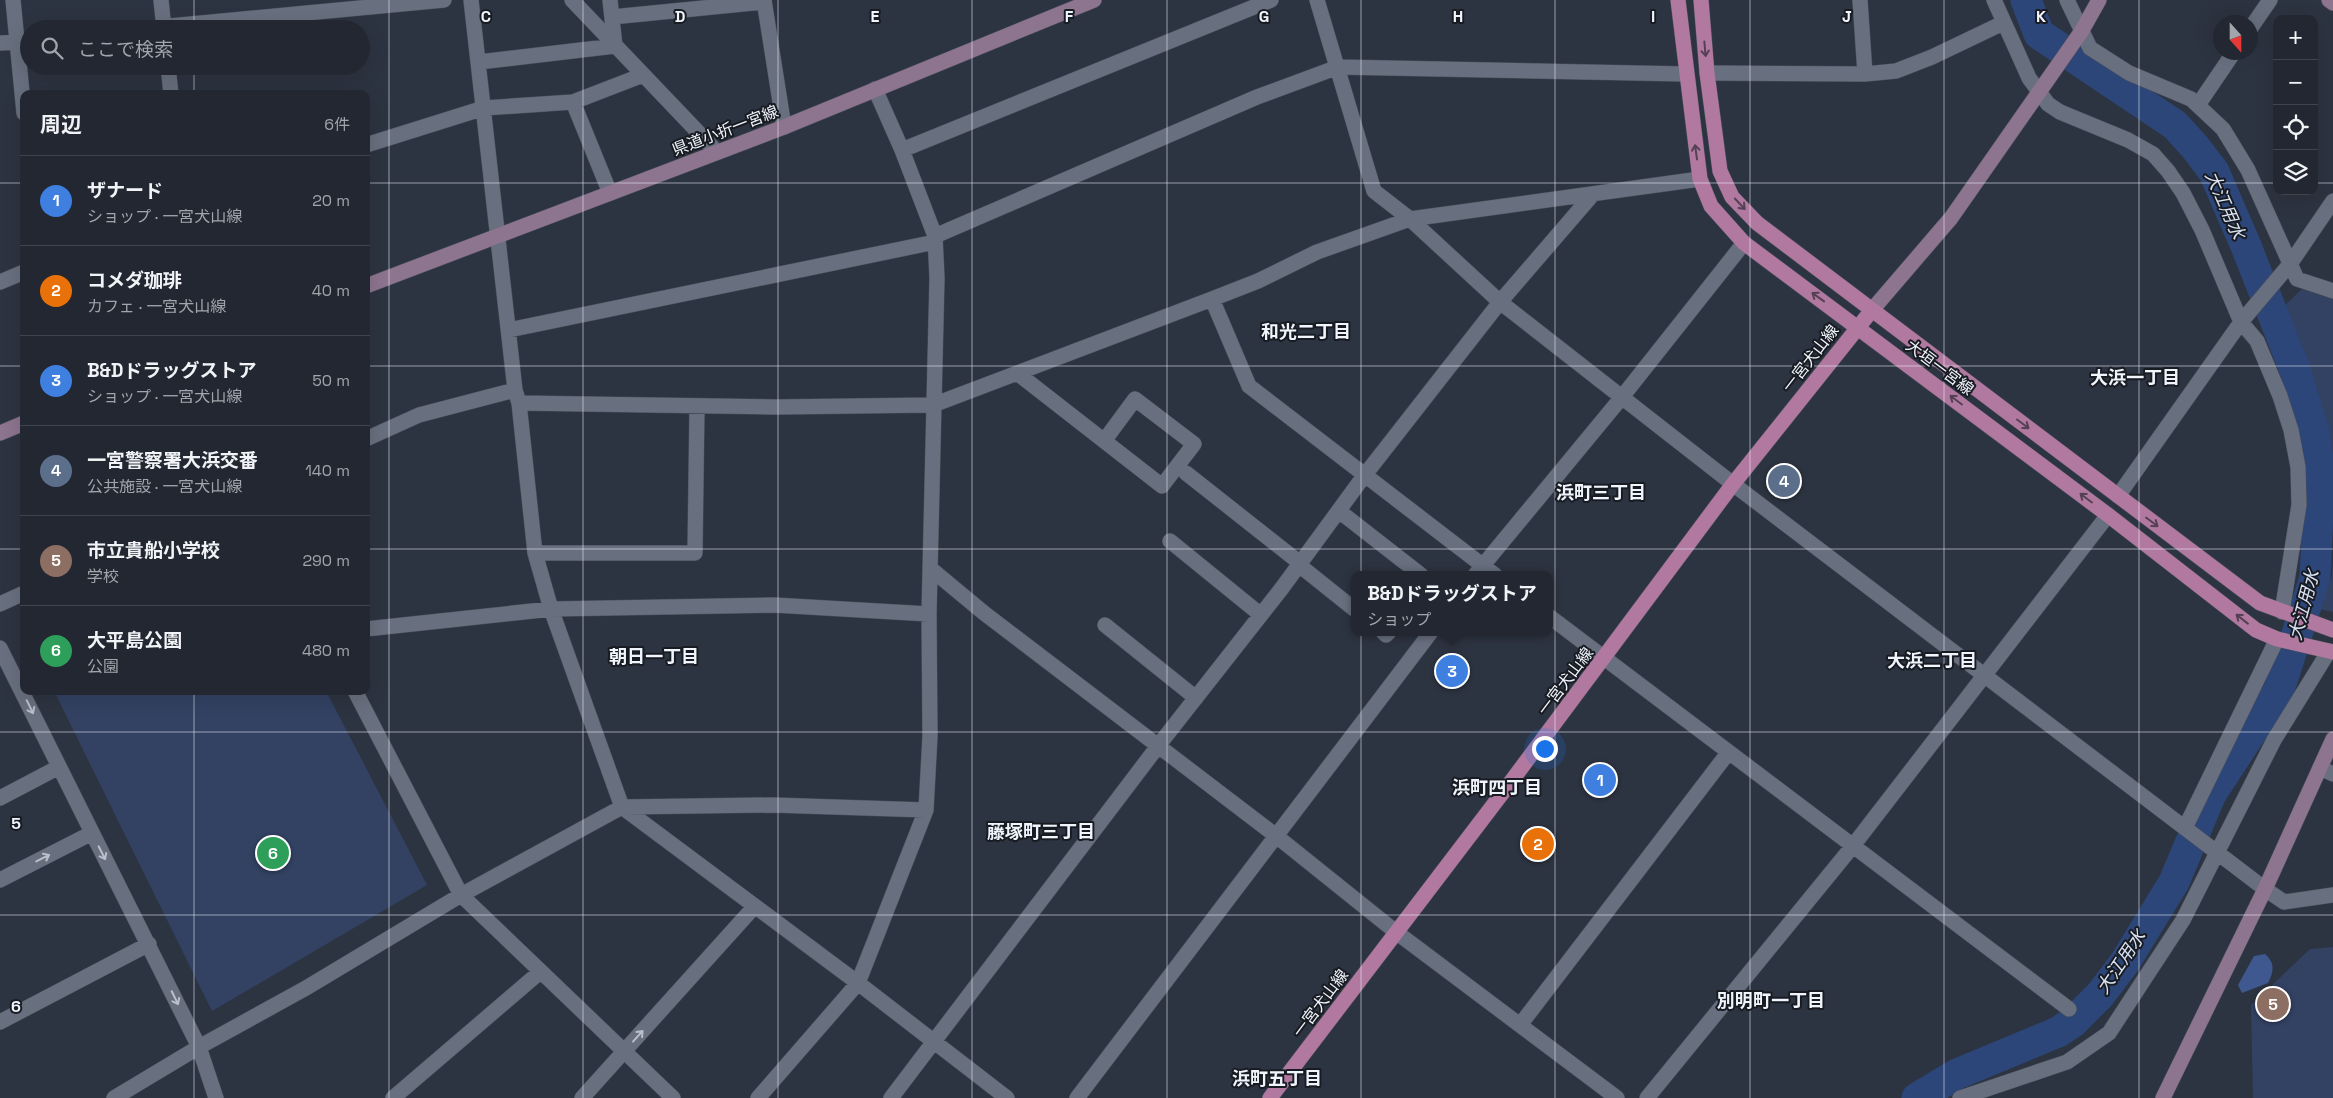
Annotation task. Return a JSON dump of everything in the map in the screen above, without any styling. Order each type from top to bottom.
[{"type":"main road","name":"県道小折一宮線","points":[[370,284],[784,127],[1094,0]]},
{"type":"main road","name":"大垣一宮線","points":[[1678,0],[1685,74],[1700,179],[1711,206],[1744,243],[2108,515],[2256,630],[2281,640],[2328,651]]},
{"type":"main road","name":"大垣一宮線","points":[[1701,0],[1707,73],[1720,171],[1732,197],[1757,222],[2260,603],[2329,629]]},
{"type":"main road","points":[[1872,310],[1951,218],[2081,32],[2099,0]]},
{"type":"main road","points":[[2329,0],[2333,2]]},
{"type":"main road","name":"一宮犬山線","points":[[1270,1098],[1604,659],[1732,484],[1857,326],[1872,310]]},
{"type":"main road","points":[[0,433],[20,425]]},
{"type":"main road","points":[[2163,1098],[2265,889],[2326,771],[2333,740]]},
{"type":"street","points":[[13,0],[20,29]]},
{"type":"street","points":[[161,0],[163,20]]},
{"type":"street","points":[[237,20],[444,0]]},
{"type":"street","points":[[472,0],[535,553],[551,609],[622,807],[858,983],[933,1043],[1007,1098]]},
{"type":"street","points":[[572,0],[717,152]]},
{"type":"street","points":[[610,0],[615,46]]},
{"type":"street","points":[[902,150],[1271,0]]},
{"type":"street","points":[[1317,0],[1374,191],[1410,219],[1500,302],[1732,484],[1986,675],[2265,889],[2284,902],[2333,895]]},
{"type":"street","points":[[1860,0],[1865,74]]},
{"type":"street","points":[[1994,0],[2029,78],[2042,86],[2048,104],[2060,112],[2113,134],[2154,154],[2168,171],[2183,193],[2202,230],[2241,322],[2257,341],[2280,396],[2291,430],[2298,467],[2299,506],[2286,613]]},
{"type":"street","points":[[2067,0],[2090,48],[2129,73],[2191,98],[2223,129],[2248,170],[2297,278],[2333,291]]},
{"type":"street","points":[[2258,17],[2270,0]]},
{"type":"street","points":[[612,17],[764,1],[784,127]]},
{"type":"street","points":[[1707,73],[1865,74],[1896,71],[1932,58],[2003,23]]},
{"type":"street","points":[[0,44],[20,41]]},
{"type":"street","points":[[478,62],[615,46]]},
{"type":"street","points":[[2198,105],[2229,60]]},
{"type":"street","points":[[509,330],[935,239],[1257,97],[1338,67],[1685,74]]},
{"type":"street","points":[[23,75],[24,90]]},
{"type":"street","points":[[169,75],[171,90]]},
{"type":"street","points":[[370,144],[484,108],[573,102],[643,75]]},
{"type":"street","points":[[758,1098],[858,983],[926,810],[930,736],[929,614],[937,278],[935,239],[902,150],[875,89]]},
{"type":"street","points":[[573,102],[610,193]]},
{"type":"street","points":[[370,437],[419,415],[517,396],[697,406],[933,405],[1258,281],[1317,252],[1410,219],[1700,179]]},
{"type":"street","points":[[891,1098],[1158,746],[1300,564],[1364,476],[1500,302],[1593,194]]},
{"type":"street","points":[[2118,496],[2241,322],[2290,264],[2333,201]]},
{"type":"street","points":[[1212,299],[1249,386],[1364,476],[1479,570],[1622,397],[1744,243]]},
{"type":"street","points":[[0,282],[20,274]]},
{"type":"street","points":[[1017,373],[1104,441],[1162,486],[1194,444],[1135,399],[1104,441]]},
{"type":"street","points":[[535,553],[695,552],[697,406]]},
{"type":"street","points":[[1186,473],[1351,607]]},
{"type":"street","points":[[1339,510],[1416,571]]},
{"type":"street","points":[[1647,1098],[1852,847],[2108,515]]},
{"type":"street","points":[[1170,541],[1261,615]]},
{"type":"street","points":[[930,569],[984,613],[1275,835],[1396,932],[1617,1098]]},
{"type":"street","points":[[0,604],[20,595]]},
{"type":"street","points":[[370,629],[551,609],[774,605],[929,614]]},
{"type":"street","points":[[1553,619],[2069,1009]]},
{"type":"street","points":[[1105,625],[1196,698]]},
{"type":"street","points":[[1077,1098],[1428,636]]},
{"type":"street","points":[[2187,830],[2281,640]]},
{"type":"street","points":[[0,648],[20,688]]},
{"type":"street","points":[[1960,1098],[2067,1062],[2108,1033],[2184,920],[2216,851],[2274,740],[2328,651]]},
{"type":"street","points":[[23,695],[199,1047],[216,1098]]},
{"type":"street","points":[[357,695],[461,895],[673,1098]]},
{"type":"street","points":[[1520,1025],[1728,753]]},
{"type":"street","points":[[0,798],[59,767]]},
{"type":"street","points":[[114,1098],[199,1047],[306,988],[461,895],[622,807],[773,805],[926,810]]},
{"type":"street","points":[[0,880],[92,833]]},
{"type":"street","points":[[582,1098],[754,906]]},
{"type":"street","points":[[0,1022],[148,944]]},
{"type":"street","points":[[393,1098],[540,972]]},
{"type":"shaded area","points":[[2302,289],[2333,299],[2333,496],[2318,391],[2281,309]]},
{"type":"shaded area","points":[[2333,560],[2333,612],[2320,609],[2332,577]]},
{"type":"shaded area","points":[[56,695],[328,695],[427,885],[212,1011]]},
{"type":"shaded area","points":[[2333,947],[2333,1098],[2253,1098],[2251,1005],[2310,949]]},
{"type":"shaded area","points":[[2265,954],[2272,964],[2268,983],[2242,993],[2238,985],[2254,956]]},
{"type":"waterway","name":"大江用水","points":[[1917,1098],[1957,1074],[2058,1032],[2073,1022],[2100,995],[2125,962],[2174,882],[2211,794],[2279,690],[2315,578],[2320,472],[2314,432],[2296,373],[2246,246],[2214,172],[2175,125],[2039,34],[2026,0]]},
{"type":"place","name":"一宮警察署大浜交番","points":[[1784,481]]},
{"type":"place","name":"B&Dドラッグストア","points":[[1452,671]]},
{"type":"place","name":"ザナード","points":[[1600,780]]},
{"type":"place","name":"コメダ珈琲","points":[[1538,844]]},
{"type":"place","name":"大平島公園","points":[[273,853]]},
{"type":"place","name":"市立貴船小学校","points":[[2273,1004]]},
{"type":"district","name":"和光二丁目","points":[[1306,332]]},
{"type":"district","name":"大浜一丁目","points":[[2135,378]]},
{"type":"district","name":"浜町三丁目","points":[[1601,493]]},
{"type":"district","name":"朝日一丁目","points":[[654,657]]},
{"type":"district","name":"大浜二丁目","points":[[1932,661]]},
{"type":"district","name":"浜町四丁目","points":[[1497,788]]},
{"type":"district","name":"藤塚町三丁目","points":[[1041,832]]},
{"type":"district","name":"別明町一丁目","points":[[1771,1001]]},
{"type":"district","name":"浜町五丁目","points":[[1277,1079]]}]
